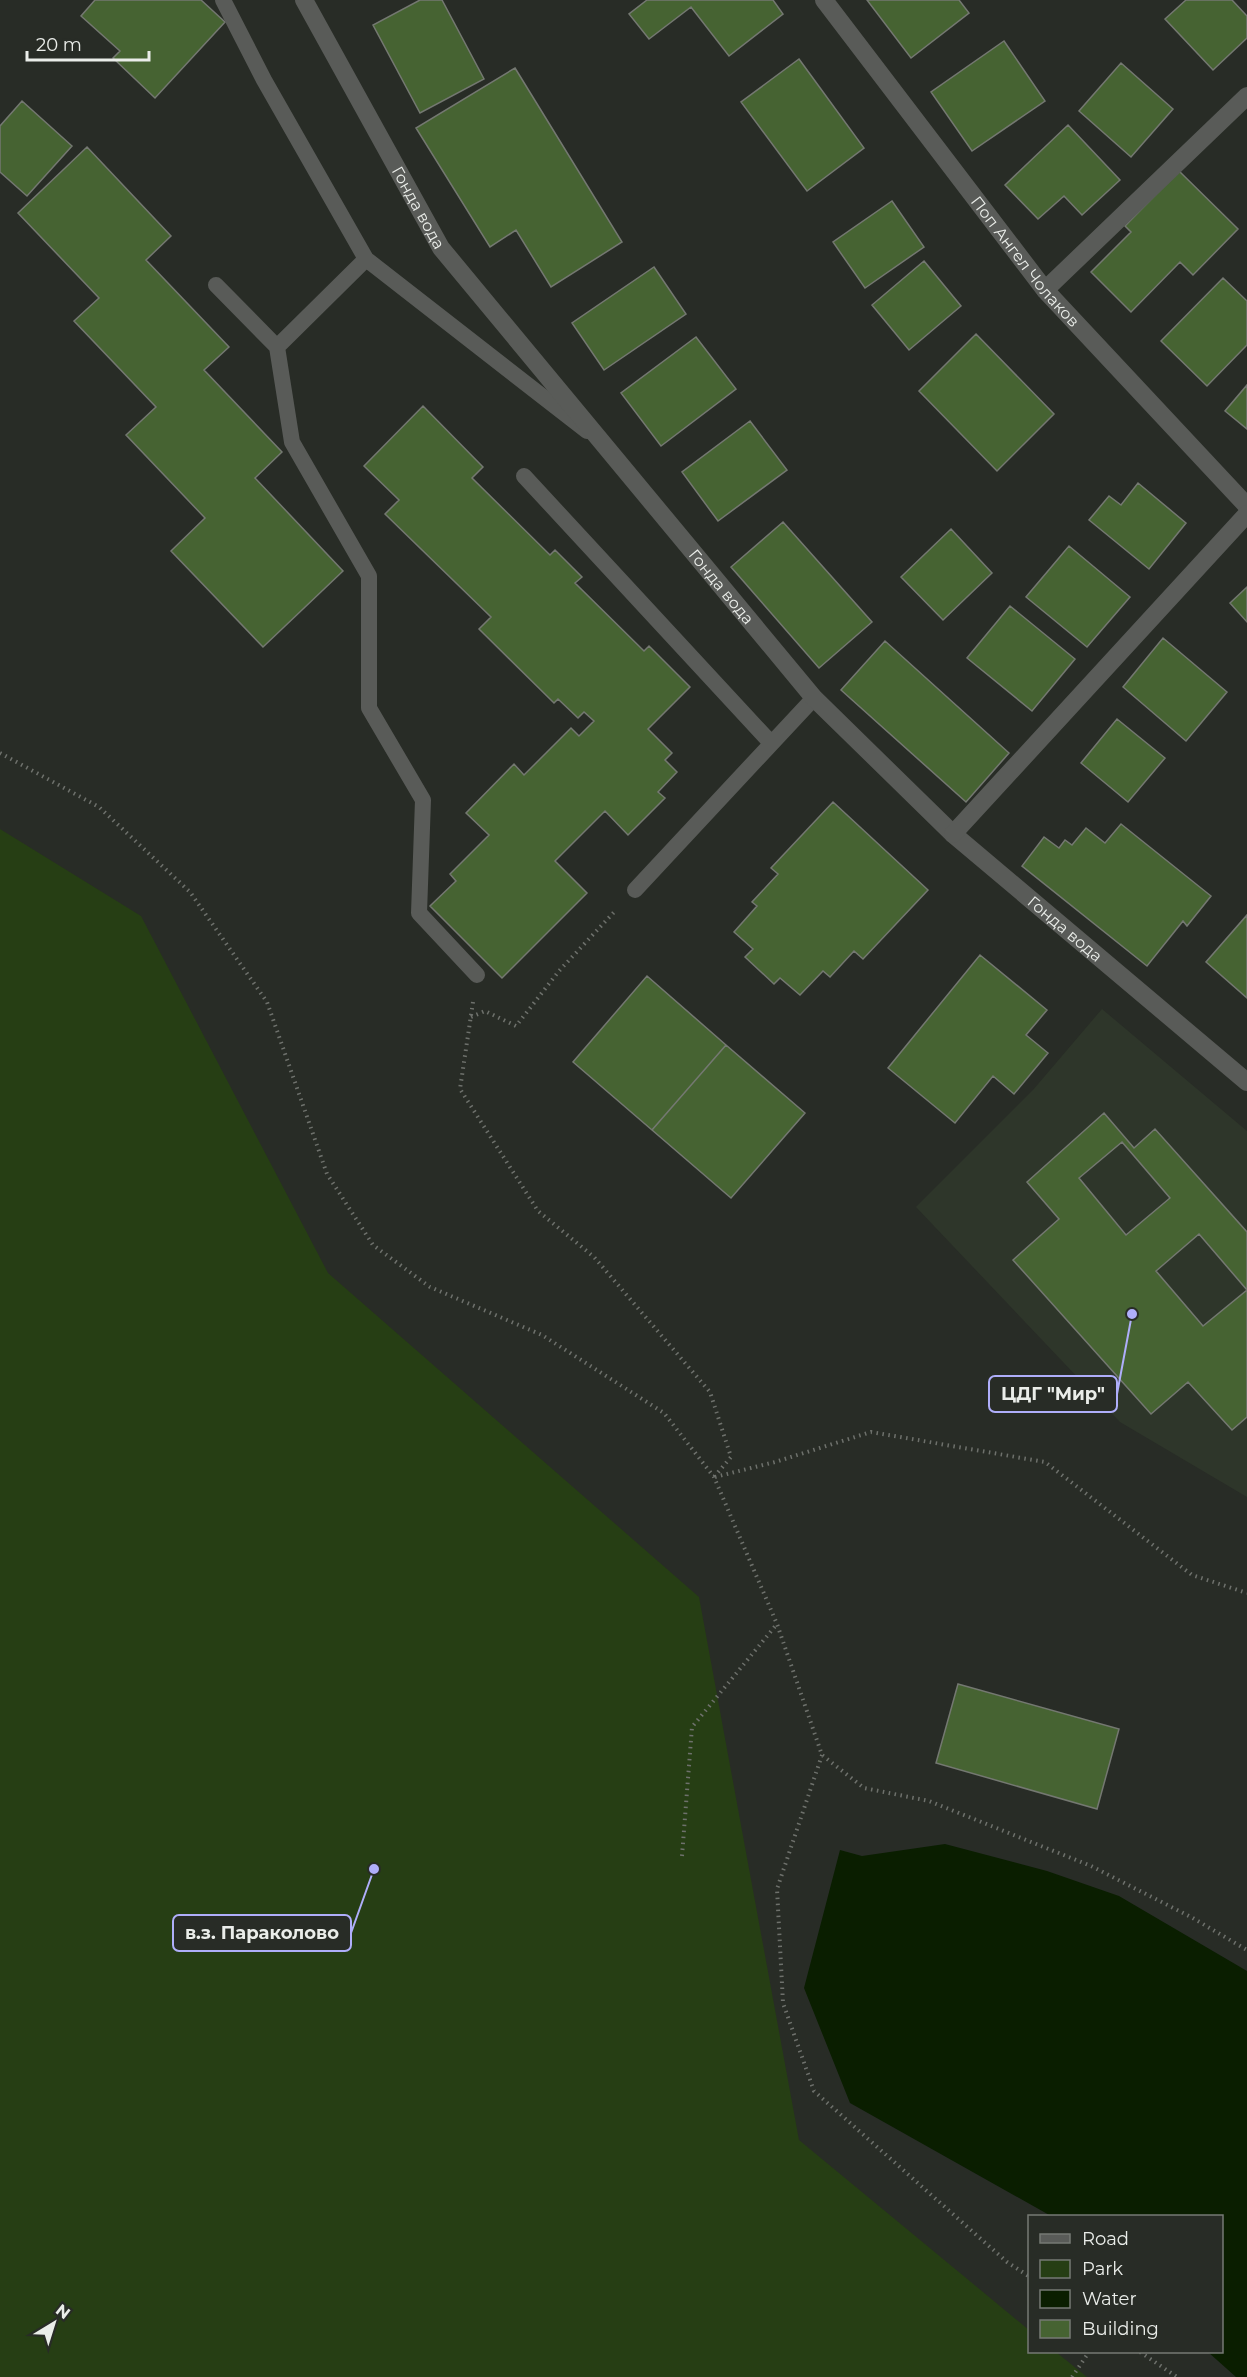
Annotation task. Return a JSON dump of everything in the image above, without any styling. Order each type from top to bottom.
[{"type":"street","name":"Гонда вода","points":[[304,0],[441,248],[814,698],[953,834],[1247,1082]]},
{"type":"street","name":"Поп Ангел Чолаков","points":[[824,0],[1045,290],[1247,506]]},
{"type":"street","points":[[1045,290],[1247,96]]},
{"type":"street","points":[[953,834],[1247,514]]},
{"type":"lane","points":[[223,0],[264,80],[366,259],[601,442]]},
{"type":"lane","points":[[278,347],[366,259]]},
{"type":"lane","points":[[216,285],[278,347],[292,442],[369,576],[369,708],[423,800],[419,913],[477,975]]},
{"type":"lane","points":[[524,476],[771,743]]},
{"type":"lane","points":[[635,890],[814,698]]},
{"type":"path","points":[[0,753],[99,807],[190,892],[267,1002],[327,1174],[374,1245],[430,1287],[542,1335],[664,1413],[714,1477],[777,1624],[822,1755],[864,1788],[929,1801],[1091,1866],[1191,1917],[1247,1950]]},
{"type":"path","points":[[471,1017],[485,1011],[516,1026],[559,971],[635,890]]},
{"type":"path","points":[[477,975],[460,1089],[538,1211],[594,1257],[710,1392],[731,1457],[714,1477]]},
{"type":"path","points":[[714,1477],[775,1462],[871,1432],[1045,1462],[1192,1575],[1247,1593]]},
{"type":"path","points":[[682,1856],[692,1727],[777,1624]]},
{"type":"path","points":[[822,1755],[777,1889],[783,2003],[814,2091],[1007,2262],[1028,2276]]},
{"type":"path","points":[[1072,2377],[1088,2353]]},
{"type":"path","points":[[1141,2353],[1177,2377]]},
{"type":"shaded area","points":[[1102,1009],[1247,1131],[1247,1497],[1120,1422],[916,1207],[1033,1090]]},
{"type":"green space","points":[[0,829],[141,916],[328,1273],[699,1597],[799,2140],[1028,2329],[1028,2353],[1057,2353],[1087,2377],[0,2377]]},
{"type":"water","points":[[945,1844],[1047,1871],[1119,1896],[1247,1971],[1247,2377],[1236,2377],[1209,2353],[1223,2353],[1223,2215],[1049,2215],[850,2103],[804,1988],[840,1850],[862,1856]]},
{"type":"building","points":[[95,0],[201,0],[225,22],[155,98],[113,58],[120,51],[81,16]]},
{"type":"building","points":[[420,0],[442,0],[484,79],[420,113],[373,25]]},
{"type":"building","points":[[647,0],[773,0],[783,14],[729,56],[691,7],[649,39],[629,14]]},
{"type":"building","points":[[867,0],[959,0],[969,13],[911,58]]},
{"type":"building","points":[[1186,0],[1232,0],[1247,16],[1247,38],[1213,70],[1165,19]]},
{"type":"building","points":[[1004,41],[1045,101],[972,151],[931,92]]},
{"type":"building","points":[[799,59],[864,148],[807,191],[741,102]]},
{"type":"building","points":[[1121,63],[1173,109],[1131,157],[1079,111]]},
{"type":"building","points":[[515,68],[622,242],[551,287],[516,230],[490,247],[416,128]]},
{"type":"building","points":[[22,101],[72,146],[27,196],[0,172],[0,126]]},
{"type":"building","points":[[1068,125],[1120,180],[1082,215],[1064,196],[1038,219],[1005,185]]},
{"type":"building","points":[[87,147],[171,236],[146,260],[229,347],[204,370],[282,452],[255,478],[343,571],[263,647],[171,551],[205,518],[126,435],[156,407],[74,321],[99,298],[18,213]]},
{"type":"building","points":[[1179,171],[1238,229],[1193,275],[1180,262],[1131,312],[1091,272],[1131,232],[1125,226]]},
{"type":"building","points":[[892,201],[924,247],[865,288],[833,242]]},
{"type":"building","points":[[924,261],[961,306],[909,350],[872,305]]},
{"type":"building","points":[[654,267],[686,314],[604,370],[572,323]]},
{"type":"building","points":[[1223,278],[1247,301],[1247,345],[1207,386],[1161,341]]},
{"type":"building","points":[[976,334],[1054,414],[997,471],[919,391]]},
{"type":"building","points":[[696,337],[736,389],[661,446],[621,393]]},
{"type":"building","points":[[1247,385],[1247,429],[1225,411]]},
{"type":"building","points":[[423,406],[483,467],[472,478],[550,555],[555,550],[582,577],[575,583],[644,651],[649,646],[690,687],[648,729],[672,753],[665,760],[677,772],[658,792],[665,798],[628,835],[605,811],[555,861],[587,893],[502,978],[430,906],[456,881],[450,874],[489,835],[466,813],[514,764],[524,775],[571,728],[579,736],[594,721],[584,712],[578,718],[558,699],[554,703],[479,629],[491,617],[385,514],[399,500],[364,466]]},
{"type":"building","points":[[750,421],[787,470],[718,521],[682,472]]},
{"type":"building","points":[[1138,483],[1186,523],[1149,569],[1089,520],[1109,496],[1121,505]]},
{"type":"building","points":[[783,522],[872,622],[819,668],[731,567]]},
{"type":"building","points":[[951,529],[992,573],[943,620],[901,577]]},
{"type":"building","points":[[1069,546],[1130,597],[1087,647],[1026,597]]},
{"type":"building","points":[[1247,587],[1247,622],[1230,603]]},
{"type":"building","points":[[1010,606],[1075,659],[1032,711],[967,658]]},
{"type":"building","points":[[1163,638],[1227,692],[1186,741],[1123,687]]},
{"type":"building","points":[[885,641],[1009,753],[966,802],[841,690]]},
{"type":"building","points":[[1117,719],[1165,758],[1128,802],[1081,763]]},
{"type":"building","points":[[833,802],[928,890],[863,959],[854,951],[830,977],[823,971],[800,995],[780,978],[774,984],[745,957],[753,949],[734,932],[757,906],[752,902],[778,874],[771,868]]},
{"type":"building","points":[[1121,824],[1211,896],[1187,926],[1183,921],[1147,966],[1022,866],[1044,837],[1059,848],[1065,840],[1072,845],[1086,828],[1105,843]]},
{"type":"building","points":[[1247,915],[1247,998],[1206,962]]},
{"type":"building","points":[[980,955],[1047,1010],[1026,1035],[1048,1053],[1014,1094],[993,1076],[955,1123],[888,1068]]},
{"type":"building","points":[[647,976],[726,1045],[652,1130],[573,1062]]},
{"type":"building","points":[[726,1045],[805,1113],[731,1198],[652,1130]]},
{"type":"building","points":[[1104,1113],[1134,1148],[1155,1129],[1247,1232],[1247,1290],[1247,1417],[1232,1430],[1188,1382],[1151,1414],[1013,1260],[1059,1219],[1027,1182]],"holes":[[[1122,1142],[1170,1198],[1126,1235],[1079,1178]],[[1199,1234],[1247,1290],[1203,1326],[1156,1271]]]},
{"type":"building","points":[[958,1684],[1119,1729],[1097,1809],[936,1763]]},
{"type":"place","name":"ЦДГ \"Мир\"","points":[[1132,1314]]},
{"type":"place","name":"в.з. Параколово","points":[[374,1869]]}]
